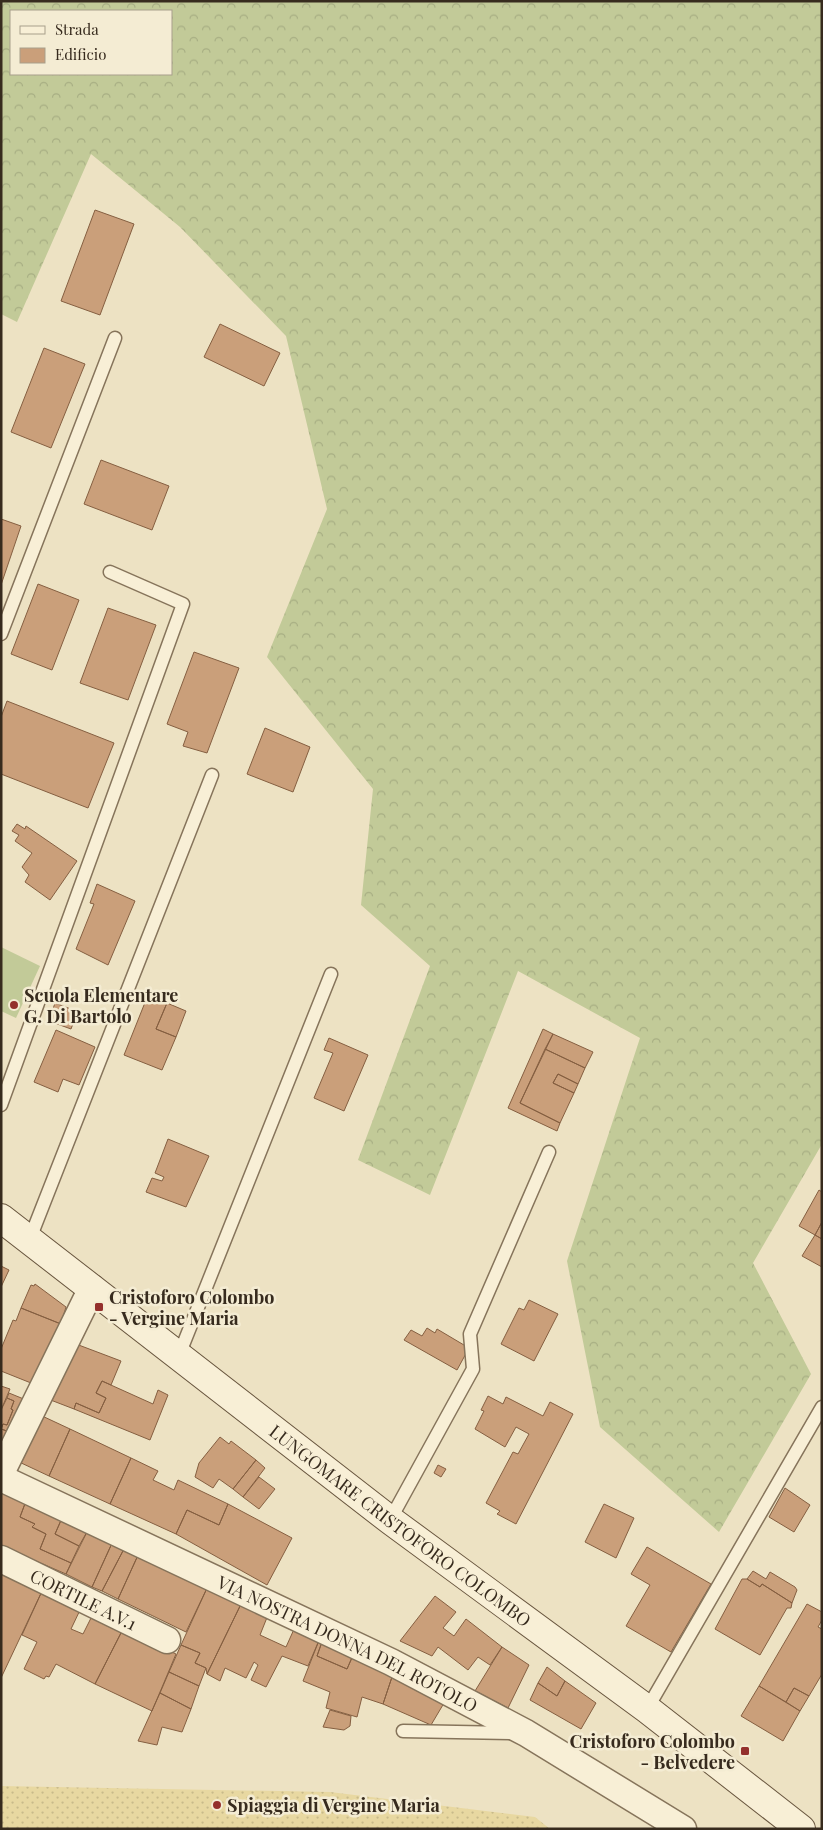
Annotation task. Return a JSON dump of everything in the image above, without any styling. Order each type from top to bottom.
[{"type":"main road","name":"LUNGOMARE CRISTOFORO COLOMBO","points":[[1,1218],[180,1355],[390,1520],[647,1709],[801,1829]]},
{"type":"street","points":[[1,1473],[92,1288]]},
{"type":"street","name":"VIA NOSTRA DONNA DEL ROTOLO","points":[[1,1478],[391,1662],[526,1733],[683,1829]]},
{"type":"street","name":"CORTILE A.V.1","points":[[1,1560],[167,1640]]},
{"type":"lane","points":[[1,634],[115,338]]},
{"type":"lane","points":[[1,1105],[183,604],[110,572]]},
{"type":"lane","points":[[29,1241],[212,775]]},
{"type":"lane","points":[[180,1355],[331,974]]},
{"type":"lane","points":[[390,1520],[473,1369],[470,1334],[549,1152]]},
{"type":"lane","points":[[647,1709],[822,1407]]},
{"type":"lane","points":[[403,1731],[526,1733]]},
{"type":"green space","points":[[1,1],[822,1],[822,1144],[753,1263],[811,1374],[719,1532],[600,1427],[567,1261],[640,1038],[518,971],[430,1195],[358,1160],[430,966],[361,905],[373,789],[267,657],[327,509],[286,336],[180,227],[91,154],[17,322],[1,314]]},
{"type":"green space","points":[[1,947],[40,966],[16,1018],[1,1011]]},
{"type":"sand","name":"Spiaggia di Vergine Maria","points":[[1,1786],[330,1792],[535,1817],[550,1829],[1,1829]]},
{"type":"building","points":[[95,210],[134,224],[100,315],[61,301]]},
{"type":"building","points":[[220,324],[280,353],[264,386],[204,357]]},
{"type":"building","points":[[44,348],[85,364],[51,448],[11,432]]},
{"type":"building","points":[[101,460],[169,486],[152,530],[84,504]]},
{"type":"building","points":[[1,519],[21,526],[1,585]]},
{"type":"building","points":[[38,584],[79,600],[52,670],[11,654]]},
{"type":"building","points":[[108,608],[156,625],[128,700],[80,683]]},
{"type":"building","points":[[194,652],[239,668],[207,753],[183,746],[188,732],[167,724]]},
{"type":"building","points":[[7,701],[114,743],[88,808],[1,774],[1,717]]},
{"type":"building","points":[[265,728],[310,747],[293,792],[247,774]]},
{"type":"building","points":[[17,824],[25,829],[26,826],[77,861],[50,900],[25,882],[29,875],[22,867],[32,853],[15,841],[19,835],[12,831]]},
{"type":"building","points":[[97,884],[135,901],[108,965],[76,949],[94,904],[90,903]]},
{"type":"building","points":[[148,995],[167,1003],[156,1029],[176,1037],[162,1070],[124,1055]]},
{"type":"building","points":[[55,1003],[89,1016],[88,1021],[76,1016],[71,1029],[49,1021]]},
{"type":"building","points":[[167,1003],[186,1011],[176,1037],[156,1029]]},
{"type":"building","points":[[543,1029],[553,1034],[520,1103],[560,1123],[557,1131],[508,1108]]},
{"type":"building","points":[[56,1030],[95,1047],[79,1085],[63,1079],[58,1092],[34,1082]]},
{"type":"building","points":[[553,1034],[593,1052],[585,1068],[545,1049]]},
{"type":"building","points":[[329,1038],[368,1055],[344,1111],[314,1098],[333,1053],[324,1050]]},
{"type":"building","points":[[545,1049],[585,1068],[578,1084],[558,1074],[553,1083],[574,1093],[560,1123],[520,1103]]},
{"type":"building","points":[[558,1074],[578,1084],[574,1093],[553,1083]]},
{"type":"building","points":[[168,1139],[209,1156],[186,1207],[146,1192],[152,1178],[162,1181],[164,1177],[155,1173]]},
{"type":"building","points":[[819,1190],[822,1192],[822,1222],[815,1235],[799,1226]]},
{"type":"building","points":[[822,1222],[822,1239],[815,1235]]},
{"type":"building","points":[[815,1235],[822,1239],[822,1267],[802,1256]]},
{"type":"building","points":[[1,1266],[9,1270],[1,1287]]},
{"type":"building","points":[[35,1284],[66,1307],[61,1324],[21,1308],[31,1285],[34,1286]]},
{"type":"building","points":[[529,1300],[558,1314],[534,1361],[501,1344],[519,1308],[524,1310]]},
{"type":"building","points":[[21,1308],[61,1324],[36,1385],[1,1371],[1,1349],[13,1320],[16,1321]]},
{"type":"building","points":[[427,1328],[435,1333],[437,1329],[469,1348],[457,1370],[404,1340],[411,1330],[422,1336]]},
{"type":"building","points":[[76,1344],[121,1361],[111,1385],[102,1381],[96,1393],[106,1398],[99,1413],[76,1403],[74,1409],[48,1399],[57,1377],[62,1379]]},
{"type":"building","points":[[102,1381],[153,1404],[158,1390],[168,1395],[150,1440],[74,1409],[76,1403],[99,1413],[106,1398],[96,1393]]},
{"type":"building","points":[[1,1386],[10,1389],[1,1410]]},
{"type":"building","points":[[9,1393],[36,1404],[1,1444],[7,1431],[1,1429],[3,1424],[7,1425],[13,1410],[11,1409],[14,1401],[7,1398]]},
{"type":"building","points":[[488,1396],[503,1404],[506,1397],[543,1416],[550,1402],[573,1414],[516,1524],[497,1514],[500,1511],[486,1503],[513,1452],[518,1454],[529,1434],[516,1427],[505,1447],[475,1429],[484,1411],[481,1410]]},
{"type":"building","points":[[7,1398],[14,1401],[11,1409],[13,1410],[7,1425],[3,1424],[1,1429],[1,1410]]},
{"type":"building","points":[[40,1415],[70,1429],[49,1476],[17,1461]]},
{"type":"building","points":[[1,1429],[7,1431],[1,1444]]},
{"type":"building","points":[[70,1429],[131,1458],[110,1504],[49,1476]]},
{"type":"building","points":[[220,1437],[229,1444],[231,1441],[256,1460],[233,1489],[219,1479],[213,1488],[195,1477],[199,1463]]},
{"type":"building","points":[[131,1458],[158,1471],[153,1480],[174,1490],[178,1480],[228,1504],[219,1525],[187,1510],[176,1534],[110,1504]]},
{"type":"building","points":[[256,1460],[265,1468],[243,1497],[233,1489]]},
{"type":"building","points":[[438,1465],[446,1469],[441,1477],[434,1473]]},
{"type":"building","points":[[259,1477],[275,1489],[259,1509],[243,1497]]},
{"type":"building","points":[[1,1488],[26,1501],[20,1517],[35,1524],[32,1527],[46,1534],[40,1549],[71,1563],[66,1574],[1,1546]]},
{"type":"building","points":[[785,1488],[810,1505],[794,1532],[769,1517]]},
{"type":"building","points":[[26,1501],[62,1518],[55,1534],[79,1546],[71,1563],[40,1549],[46,1534],[32,1527],[35,1524],[20,1517]]},
{"type":"building","points":[[228,1504],[292,1538],[267,1585],[176,1534],[187,1510],[219,1525]]},
{"type":"building","points":[[604,1504],[634,1518],[616,1558],[585,1542]]},
{"type":"building","points":[[62,1518],[88,1530],[79,1546],[55,1534]]},
{"type":"building","points":[[88,1530],[113,1541],[92,1587],[66,1574]]},
{"type":"building","points":[[113,1541],[125,1547],[102,1591],[92,1587]]},
{"type":"building","points":[[125,1547],[139,1553],[118,1599],[102,1591]]},
{"type":"building","points":[[647,1547],[711,1584],[671,1652],[626,1626],[650,1585],[631,1574]]},
{"type":"building","points":[[139,1553],[208,1586],[186,1632],[118,1599]]},
{"type":"building","points":[[4,1570],[43,1589],[1,1678],[1,1576]]},
{"type":"building","points":[[753,1571],[766,1579],[770,1572],[795,1587],[797,1590],[792,1603],[762,1584],[760,1587],[747,1579]]},
{"type":"building","points":[[742,1579],[747,1579],[760,1587],[762,1584],[792,1603],[791,1608],[787,1608],[760,1655],[715,1629]]},
{"type":"building","points":[[208,1586],[242,1602],[207,1674],[206,1668],[195,1663],[200,1653],[181,1645]]},
{"type":"building","points":[[43,1589],[81,1608],[71,1629],[83,1634],[93,1614],[123,1629],[95,1684],[56,1664],[49,1677],[46,1676],[44,1679],[24,1669],[37,1642],[22,1635]]},
{"type":"building","points":[[435,1596],[456,1612],[443,1628],[454,1636],[466,1619],[502,1647],[490,1665],[478,1657],[468,1670],[438,1647],[432,1656],[400,1641]]},
{"type":"building","points":[[242,1602],[268,1615],[260,1635],[286,1647],[295,1627],[320,1638],[308,1666],[282,1656],[266,1687],[251,1680],[258,1665],[254,1662],[246,1678],[225,1668],[220,1681],[207,1674]]},
{"type":"building","points":[[807,1604],[822,1612],[822,1620],[818,1627],[822,1629],[822,1674],[809,1696],[794,1688],[786,1702],[759,1686]]},
{"type":"building","points":[[123,1629],[176,1654],[152,1711],[95,1684]]},
{"type":"building","points":[[320,1638],[323,1639],[317,1656],[347,1669],[354,1653],[394,1671],[383,1704],[362,1697],[357,1717],[326,1708],[330,1692],[303,1681]]},
{"type":"building","points":[[323,1639],[354,1653],[347,1669],[317,1656]]},
{"type":"building","points":[[181,1645],[200,1653],[195,1663],[206,1668],[199,1686],[169,1672]]},
{"type":"building","points":[[502,1647],[529,1665],[508,1708],[475,1691]]},
{"type":"building","points":[[547,1667],[565,1681],[557,1696],[538,1683]]},
{"type":"building","points":[[394,1671],[447,1698],[431,1725],[383,1704]]},
{"type":"building","points":[[169,1672],[199,1686],[191,1709],[160,1693]]},
{"type":"building","points":[[565,1681],[596,1703],[581,1729],[530,1700],[538,1683],[557,1696]]},
{"type":"building","points":[[759,1686],[800,1711],[783,1741],[741,1716]]},
{"type":"building","points":[[794,1688],[809,1696],[800,1711],[786,1702]]},
{"type":"building","points":[[160,1693],[191,1709],[182,1732],[162,1727],[157,1745],[138,1741]]},
{"type":"building","points":[[330,1710],[351,1716],[350,1726],[344,1730],[323,1727]]},
{"type":"place","name":"Scuola Elementare G. Di Bartolo","points":[[14,1005]]},
{"type":"place","name":"Cristoforo Colombo - Vergine Maria","points":[[99,1307]]},
{"type":"place","name":"Cristoforo Colombo - Belvedere","points":[[745,1751]]},
{"type":"place","name":"Spiaggia di Vergine Maria","points":[[217,1805]]}]
